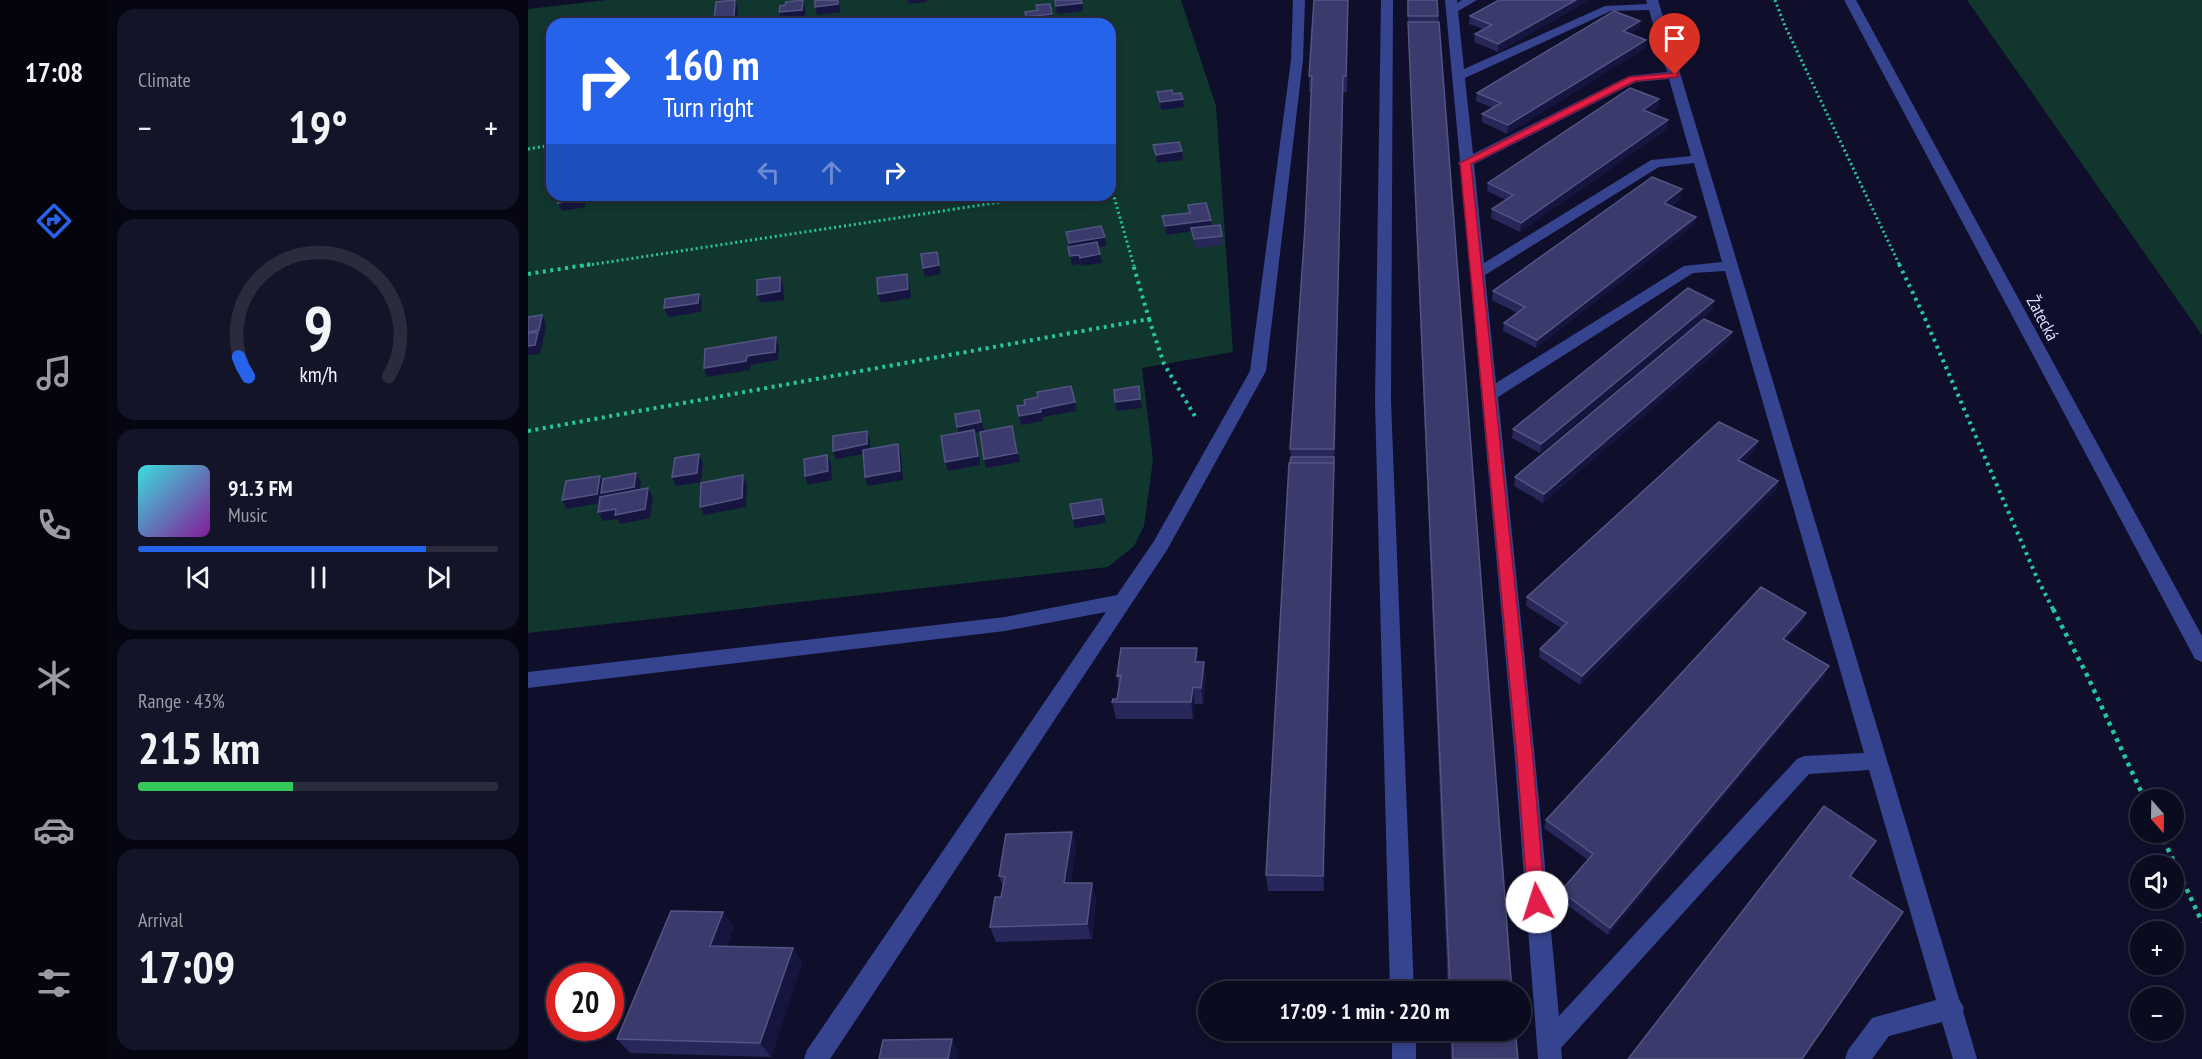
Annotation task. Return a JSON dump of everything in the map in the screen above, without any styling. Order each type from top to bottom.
[{"type":"street","points":[[816,1059],[1161,545],[1258,371],[1297,60],[1299,0]]},
{"type":"street","points":[[1387,0],[1383,401],[1402,981]]},
{"type":"street","points":[[1472,0],[1452,4],[1457,77],[1525,759],[1549,1052]]},
{"type":"street","name":"Žatecká","points":[[1850,0],[2202,654]]},
{"type":"street","points":[[1457,77],[1609,8],[1653,4],[1952,1008],[1965,1059]]},
{"type":"street","points":[[1465,163],[1633,79],[1675,75]]},
{"type":"street","points":[[1477,274],[1656,163],[1699,159]]},
{"type":"street","points":[[1489,394],[1689,269],[1731,266]]},
{"type":"street","points":[[528,681],[1005,624],[1124,601]]},
{"type":"street","points":[[1549,1052],[1804,765],[1878,761]]},
{"type":"street","points":[[1857,1059],[1881,1026],[1952,1008]]},
{"type":"street","points":[[1404,1041],[1404,1059]]},
{"type":"path","points":[[1774,0],[1923,314],[2037,579],[2086,673],[2140,789]]},
{"type":"path","points":[[528,149],[546,146]]},
{"type":"path","points":[[528,274],[1008,201]]},
{"type":"path","points":[[1115,201],[1164,364],[1214,450]]},
{"type":"path","points":[[528,431],[1149,319]]},
{"type":"path","points":[[2165,843],[2202,922]]},
{"type":"green space","points":[[607,0],[1181,0],[1216,106],[1233,352],[1142,368],[1153,460],[1144,526],[1134,546],[1108,567],[528,633],[528,9]]},
{"type":"green space","points":[[1967,0],[2202,0],[2202,335]]},
{"type":"building","points":[[735,0],[734,17],[714,18],[716,2]]},
{"type":"building","points":[[803,0],[802,10],[779,12],[780,6],[785,5],[786,2]]},
{"type":"building","points":[[815,0],[838,1],[838,4],[815,7]]},
{"type":"building","points":[[1055,0],[1081,0],[1082,3],[1056,6]]},
{"type":"building","points":[[1314,0],[1348,0],[1346,76],[1343,76],[1334,449],[1290,449],[1305,227],[1312,76],[1309,76]]},
{"type":"building","points":[[1408,0],[1437,0],[1438,16],[1408,16]]},
{"type":"building","points":[[1499,0],[1576,0],[1498,44],[1475,34],[1492,25],[1470,16]]},
{"type":"building","points":[[1050,4],[1052,14],[1026,17],[1025,12],[1038,10],[1036,5]]},
{"type":"building","points":[[1614,11],[1640,21],[1623,31],[1646,40],[1508,125],[1482,114],[1501,103],[1477,93]]},
{"type":"building","points":[[1408,22],[1439,22],[1511,981],[1450,981]]},
{"type":"building","points":[[1630,88],[1659,99],[1643,110],[1668,120],[1521,223],[1492,209],[1513,195],[1488,183]]},
{"type":"building","points":[[1172,90],[1173,94],[1181,93],[1183,99],[1160,102],[1157,92]]},
{"type":"building","points":[[1179,142],[1182,151],[1156,155],[1153,145]]},
{"type":"building","points":[[1652,177],[1682,189],[1664,203],[1696,217],[1537,340],[1504,323],[1525,307],[1493,291]]},
{"type":"building","points":[[1206,203],[1211,220],[1165,226],[1162,216],[1190,213],[1188,205]]},
{"type":"building","points":[[1220,225],[1222,236],[1194,239],[1191,228]]},
{"type":"building","points":[[1101,226],[1105,237],[1069,243],[1066,232]]},
{"type":"building","points":[[1097,242],[1100,254],[1080,258],[1079,255],[1070,256],[1068,247]]},
{"type":"building","points":[[937,252],[939,265],[923,268],[921,254]]},
{"type":"building","points":[[907,274],[908,289],[878,294],[877,278]]},
{"type":"building","points":[[780,277],[780,291],[757,295],[757,280]]},
{"type":"building","points":[[1688,288],[1714,301],[1541,444],[1513,429]]},
{"type":"building","points":[[699,294],[698,303],[664,308],[665,299]]},
{"type":"building","points":[[542,315],[539,330],[528,332],[528,317]]},
{"type":"building","points":[[1704,319],[1732,332],[1544,494],[1515,477]]},
{"type":"building","points":[[538,332],[535,345],[528,346],[528,333]]},
{"type":"building","points":[[776,337],[775,352],[747,356],[746,361],[704,368],[705,349]]},
{"type":"building","points":[[1071,386],[1075,402],[1019,416],[1017,406],[1025,405],[1024,400],[1038,397],[1037,392]]},
{"type":"building","points":[[1139,386],[1140,399],[1115,402],[1114,390]]},
{"type":"building","points":[[979,410],[981,422],[957,427],[955,414]]},
{"type":"building","points":[[1719,422],[1758,441],[1738,460],[1778,481],[1582,676],[1540,649],[1567,623],[1527,597]]},
{"type":"building","points":[[1012,426],[1017,453],[984,459],[980,432]]},
{"type":"building","points":[[974,430],[978,456],[945,462],[941,436]]},
{"type":"building","points":[[867,431],[867,444],[833,451],[833,436]]},
{"type":"building","points":[[898,444],[900,471],[865,477],[863,450]]},
{"type":"building","points":[[699,454],[697,473],[672,477],[675,458]]},
{"type":"building","points":[[827,455],[828,471],[805,476],[804,459]]},
{"type":"building","points":[[1291,457],[1334,457],[1334,463],[1290,463]]},
{"type":"building","points":[[1289,463],[1334,463],[1323,876],[1266,875]]},
{"type":"building","points":[[636,473],[634,487],[601,493],[603,479]]},
{"type":"building","points":[[743,475],[742,498],[700,507],[701,483]]},
{"type":"building","points":[[600,476],[597,494],[562,500],[566,481]]},
{"type":"building","points":[[648,488],[645,509],[615,515],[616,509],[598,512],[600,497]]},
{"type":"building","points":[[1101,499],[1104,514],[1073,519],[1070,504]]},
{"type":"building","points":[[1761,587],[1806,613],[1783,639],[1829,666],[1610,928],[1561,891],[1593,854],[1546,820]]},
{"type":"building","points":[[1121,648],[1197,648],[1195,662],[1204,662],[1201,688],[1193,687],[1191,702],[1112,702],[1113,699],[1117,699],[1121,675],[1117,676]]},
{"type":"building","points":[[1824,806],[1876,841],[1850,876],[1903,912],[1802,1059],[1628,1059]]},
{"type":"building","points":[[1072,832],[1064,883],[1092,883],[1087,924],[990,927],[995,897],[1001,897],[1005,877],[999,876],[1006,834]]},
{"type":"building","points":[[671,911],[723,912],[710,946],[793,948],[760,1043],[624,1039],[624,1022]]},
{"type":"building","points":[[952,1039],[948,1059],[879,1059],[883,1040]]},
{"type":"building","points":[[1452,1041],[1516,1041],[1518,1059],[1453,1059]]},
{"type":"route","points":[[1537,902],[1525,759],[1465,163],[1633,79],[1675,75]]}]
